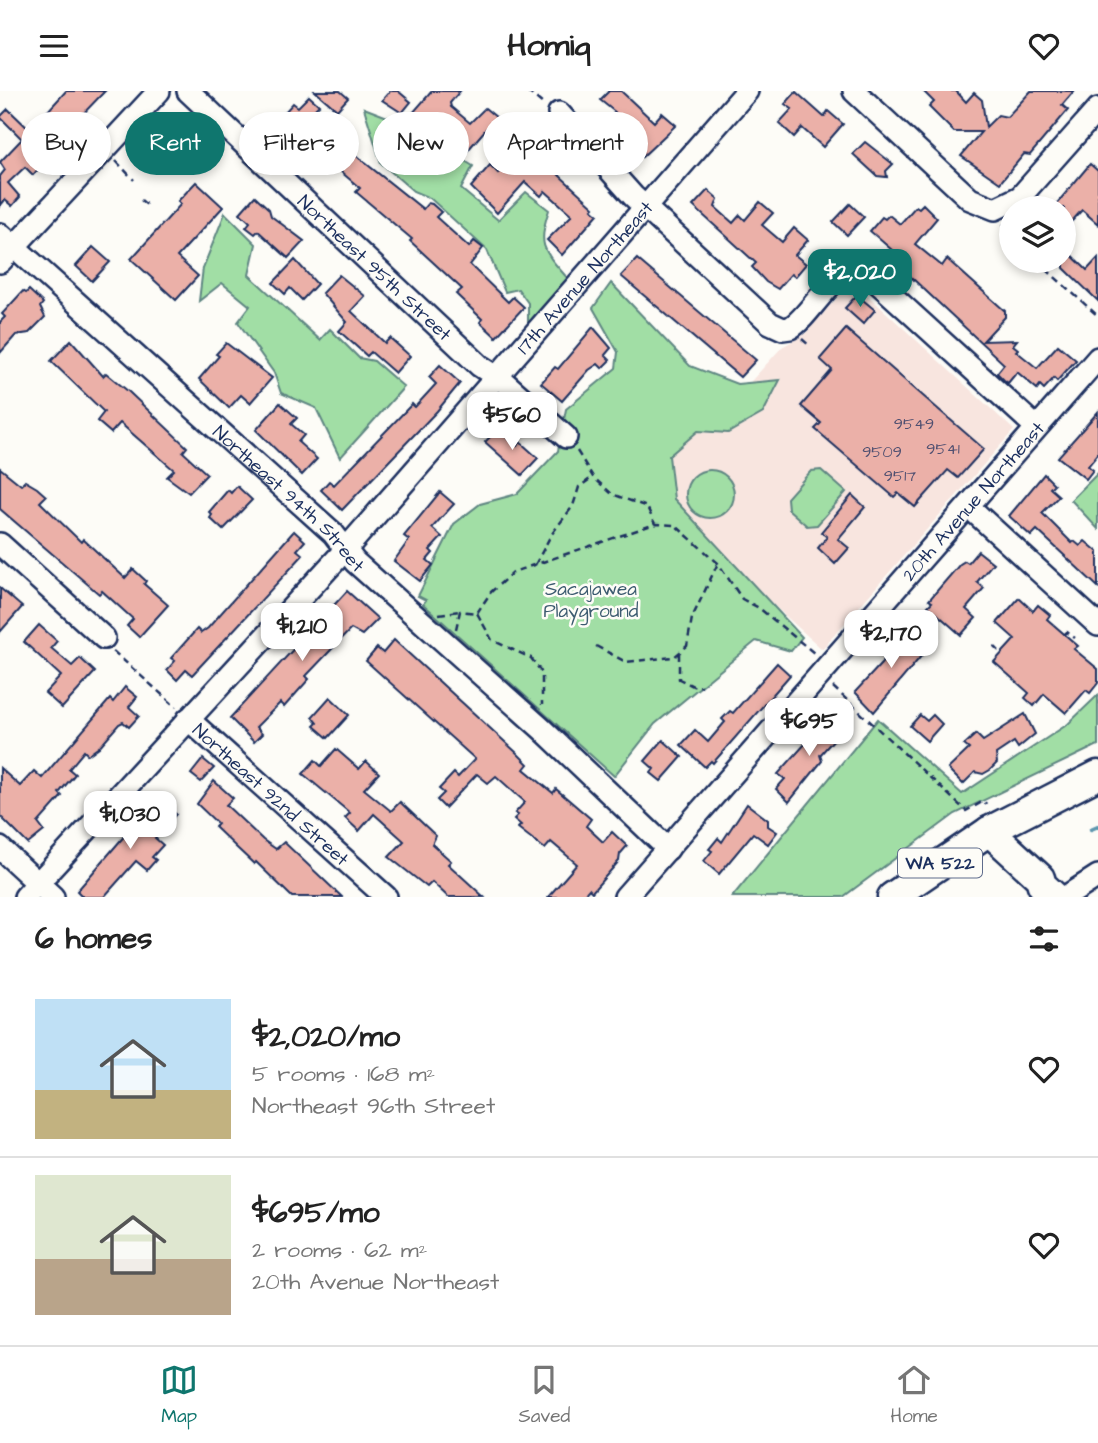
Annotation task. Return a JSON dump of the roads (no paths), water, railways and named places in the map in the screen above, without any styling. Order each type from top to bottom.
[{"type":"main road","name":"WA 522","points":[[892,897],[988,817],[1098,775]]},
{"type":"main road","points":[[988,817],[1057,892]]},
{"type":"street","points":[[5,248],[159,91]]},
{"type":"street","name":"Northeast 95th Street","points":[[188,91],[496,379],[503,381],[566,437]]},
{"type":"street","name":"17th Avenue Northeast","points":[[39,892],[184,714],[346,549],[747,91]]},
{"type":"street","points":[[854,91],[970,199],[995,209],[1020,197],[1098,109]]},
{"type":"street","points":[[553,110],[647,208],[770,323],[783,330],[790,328],[835,282],[854,270],[874,277],[1036,427]]},
{"type":"street","name":"Northeast 94th Street","points":[[5,248],[333,533],[355,562],[542,729],[668,849]]},
{"type":"street","name":"20th Avenue Northeast","points":[[625,897],[1098,358]]},
{"type":"street","points":[[970,507],[1098,625]]},
{"type":"street","points":[[0,544],[108,645]]},
{"type":"street","name":"Northeast 92nd Street","points":[[184,714],[386,897]]},
{"type":"street","points":[[0,848],[39,892]]},
{"type":"street","points":[[1057,892],[1098,876]]},
{"type":"waterway","points":[[1091,829],[1098,826]]},
{"type":"park label","name":"Sacajawea Playground","points":[[591,599]]}]
